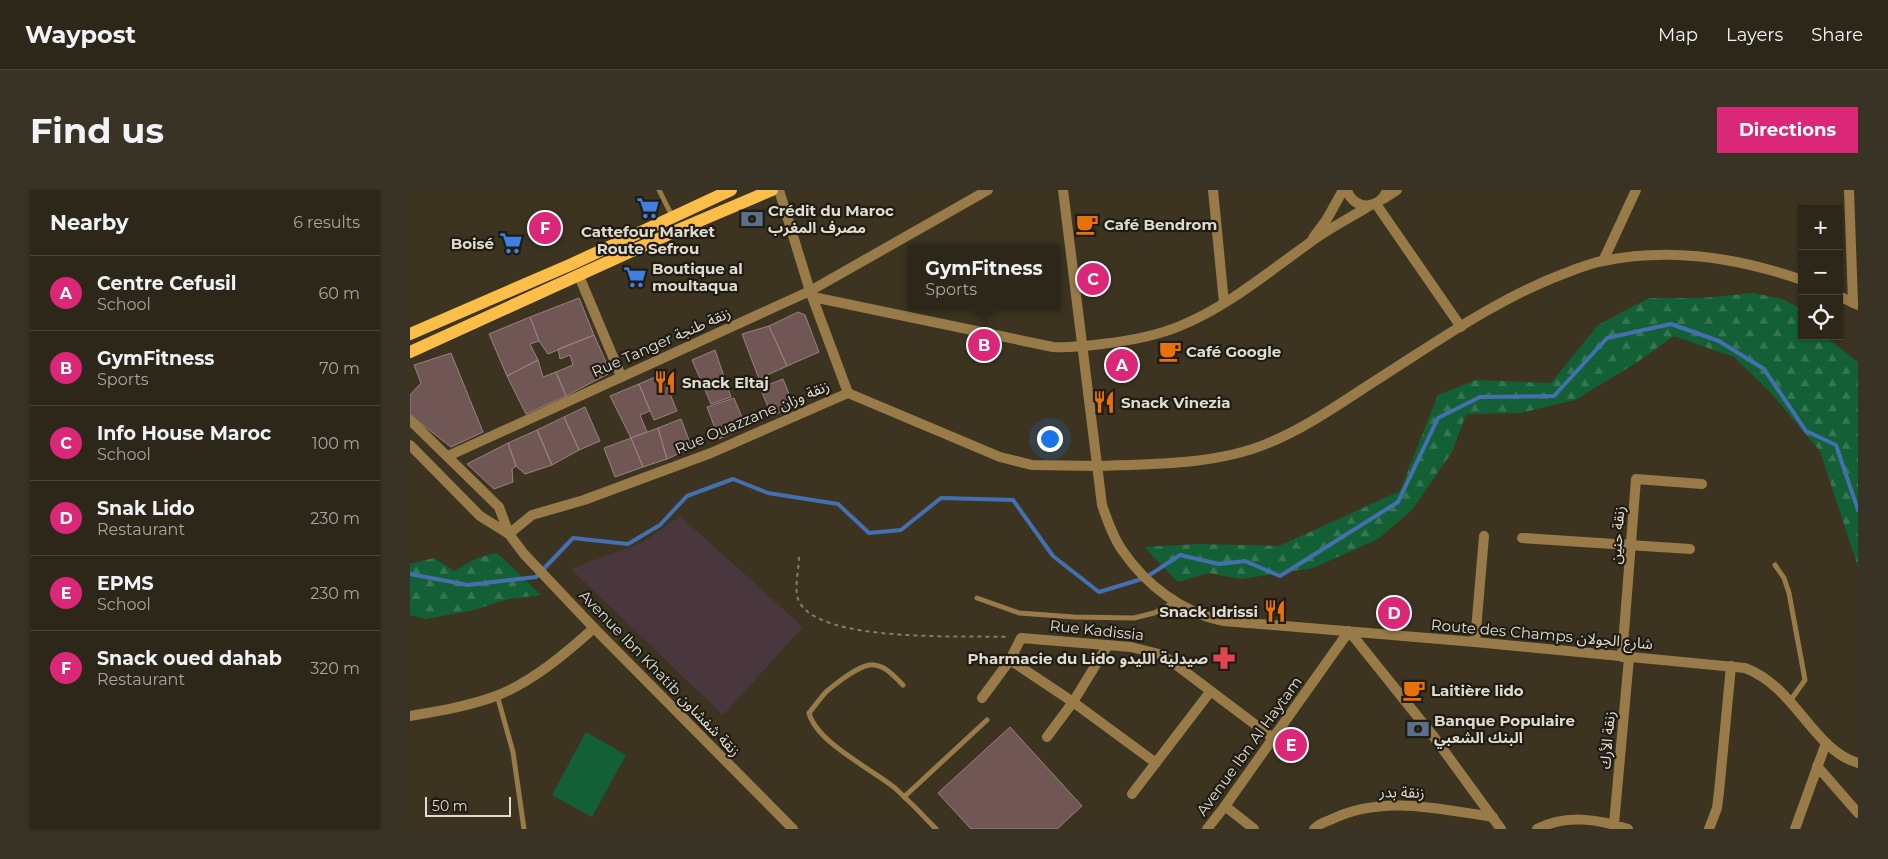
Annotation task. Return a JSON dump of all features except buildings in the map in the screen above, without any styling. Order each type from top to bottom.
[{"type":"main road","points":[[410,334],[572,264],[731,190]]},
{"type":"main road","points":[[410,352],[678,230],[772,190]]},
{"type":"street","points":[[779,190],[811,294],[848,393]]},
{"type":"street","name":"Rue Tanger زنقة طنجة","points":[[448,456],[621,376],[811,294],[988,190]]},
{"type":"street","name":"Route des Champs شارع الجولان","points":[[1062,190],[1102,505],[1108,523],[1122,550],[1147,579],[1170,599],[1193,613],[1224,621],[1475,642],[1625,658],[1745,668],[1765,677],[1790,701],[1826,743],[1848,760],[1858,763]]},
{"type":"street","points":[[1213,190],[1224,303]]},
{"type":"street","points":[[1310,242],[1327,219],[1343,190]]},
{"type":"street","points":[[1347,190],[1352,199],[1357,203],[1379,200]]},
{"type":"street","points":[[811,294],[1039,345],[1066,348],[1082,347],[1134,339],[1180,326],[1224,303],[1310,242],[1397,190]]},
{"type":"street","points":[[1603,261],[1636,190]]},
{"type":"street","points":[[1843,298],[1855,304],[1849,190]]},
{"type":"street","points":[[1379,200],[1461,327]]},
{"type":"street","name":"Rue Ouazzane زنقة وزان","points":[[509,534],[532,515],[584,500],[711,453],[848,393],[965,444],[1000,457],[1032,465],[1097,466],[1157,464],[1240,452],[1264,445],[1306,425],[1507,299],[1546,281],[1603,261],[1675,255],[1710,258],[1769,268],[1798,279]]},
{"type":"street","points":[[578,276],[621,376]]},
{"type":"street","name":"Avenue Ibn Khatib زنقة شفشاون","points":[[410,420],[499,507],[509,534],[524,554],[553,585],[793,829]]},
{"type":"street","name":"Avenue Ibn Khatib زنقة شفشاون","points":[[410,445],[480,516],[509,534]]},
{"type":"street","name":"زنقة حنين","points":[[1625,658],[1636,480],[1702,484]]},
{"type":"street","points":[[1475,642],[1484,536]]},
{"type":"street","points":[[1522,538],[1690,549]]},
{"type":"street","points":[[410,716],[456,707],[497,695],[519,684],[556,660],[594,628]]},
{"type":"street","points":[[1350,631],[1434,737],[1501,829]]},
{"type":"street","name":"Avenue Ibn Al Haytam","points":[[1207,829],[1350,631]]},
{"type":"street","points":[[982,698],[1010,660],[1021,638]]},
{"type":"street","name":"Rue Kadissia","points":[[1021,638],[1131,647],[1159,654],[1273,738]]},
{"type":"street","points":[[1047,737],[1073,702],[1108,646]]},
{"type":"street","name":"زنقة الأرك","points":[[1607,825],[1625,658]]},
{"type":"street","points":[[1010,660],[1073,702],[1156,763]]},
{"type":"street","points":[[1709,829],[1717,808],[1731,666]]},
{"type":"street","points":[[1132,794],[1210,692]]},
{"type":"street","points":[[1795,829],[1826,743]]},
{"type":"street","points":[[1817,766],[1858,813]]},
{"type":"street","points":[[1225,806],[1254,829]]},
{"type":"street","name":"زنقة بدر","points":[[1314,829],[1352,811],[1377,806],[1429,808],[1493,817]]},
{"type":"street","points":[[1537,829],[1553,822],[1568,820],[1628,829]]},
{"type":"lane","points":[[659,190],[672,216]]},
{"type":"lane","points":[[1775,565],[1784,578],[1789,593],[1805,680],[1790,701]]},
{"type":"lane","points":[[977,598],[1019,613],[1074,617],[1134,618],[1154,613],[1170,599]]},
{"type":"lane","points":[[903,685],[891,673],[877,665],[868,664],[858,668],[826,692],[809,713],[814,724],[828,739],[904,797],[936,829]]},
{"type":"lane","points":[[497,695],[513,752],[524,829]]},
{"type":"lane","points":[[904,797],[987,720]]},
{"type":"path","points":[[799,557],[796,586],[798,598],[803,607],[812,615],[825,622],[844,628],[882,634],[1021,638]]},
{"type":"shaded area","points":[[680,516],[803,627],[723,715],[571,569],[643,542]]},
{"type":"green space","points":[[1753,293],[1783,299],[1798,308],[1798,340],[1829,340],[1858,362],[1858,567],[1820,451],[1771,393],[1734,357],[1674,336],[1636,363],[1575,400],[1520,413],[1466,414],[1452,452],[1412,510],[1378,539],[1313,568],[1241,579],[1209,573],[1178,582],[1144,547],[1199,544],[1279,546],[1400,491],[1438,395],[1476,380],[1551,383],[1598,325],[1649,298],[1703,298]]},
{"type":"green space","points":[[497,553],[541,595],[509,599],[470,611],[425,619],[410,615],[410,564],[434,558],[454,571],[477,558]]},
{"type":"green space","points":[[586,732],[626,755],[592,817],[552,795]]},
{"type":"waterway","points":[[410,574],[468,585],[536,577],[573,538],[628,544],[660,525],[687,496],[733,479],[768,493],[838,504],[869,533],[901,530],[941,498],[1013,500],[1053,556],[1099,592],[1145,578],[1180,555],[1219,564],[1245,561],[1280,576],[1398,502],[1438,418],[1480,397],[1554,396],[1607,338],[1671,324],[1719,341],[1764,369],[1806,431],[1836,445],[1858,510]]},
{"type":"place","name":"Cattefour Market Route Sefrou","points":[[648,208]]},
{"type":"place","name":"Crédit du Maroc مصرف المغرب","points":[[752,219]]},
{"type":"place","name":"Café Bendrom","points":[[1087,224]]},
{"type":"place","name":"Snack oued dahab","points":[[545,228]]},
{"type":"place","name":"Boisé","points":[[511,243]]},
{"type":"place","name":"Boutique al moultaqua","points":[[635,277]]},
{"type":"place","name":"Info House Maroc","points":[[1093,279]]},
{"type":"place","name":"GymFitness","points":[[984,345]]},
{"type":"place","name":"Café Google","points":[[1170,351]]},
{"type":"place","name":"Centre Cefusil","points":[[1122,365]]},
{"type":"place","name":"Snack Eltaj","points":[[665,382]]},
{"type":"place","name":"Snack Vinezia","points":[[1104,402]]},
{"type":"place","name":"Snack Idrissi","points":[[1275,611]]},
{"type":"place","name":"Snak Lido","points":[[1394,613]]},
{"type":"place","name":"Pharmacie du Lido صيدلية الليدو","points":[[1224,658]]},
{"type":"place","name":"Laitière lido","points":[[1414,690]]},
{"type":"place","name":"Banque Populaire البنك الشعبي","points":[[1418,729]]},
{"type":"place","name":"EPMS","points":[[1291,745]]}]
